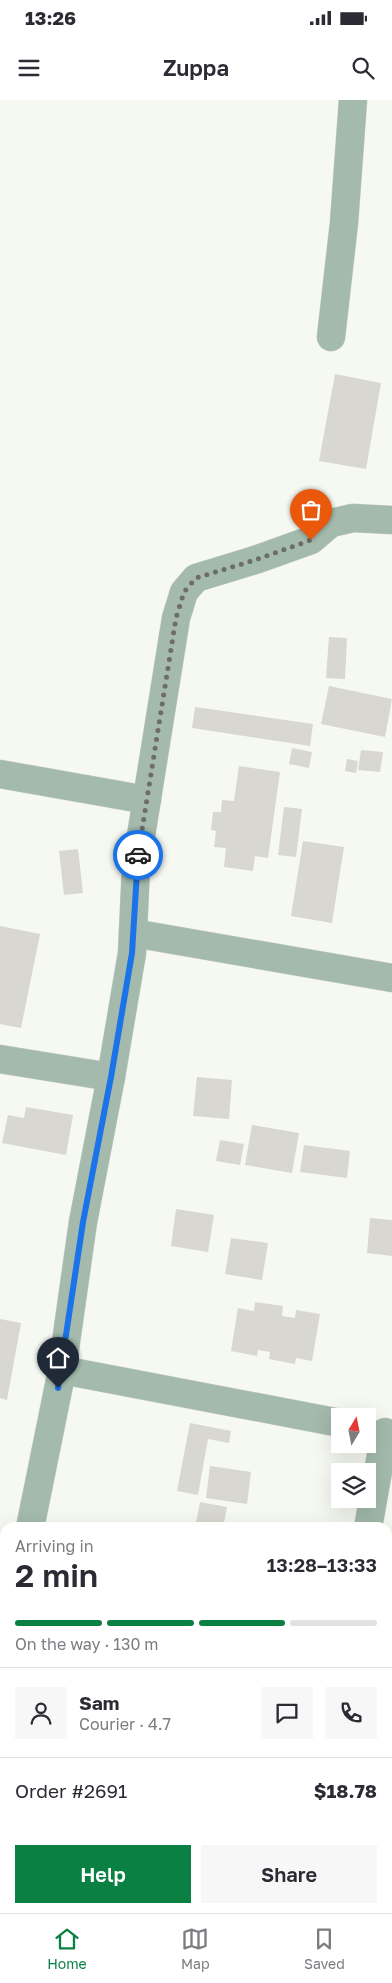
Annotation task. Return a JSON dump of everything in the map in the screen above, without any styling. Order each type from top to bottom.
[{"type":"street","points":[[331,337],[344,222],[353,100]]},
{"type":"street","points":[[31,1522],[62,1370],[83,1222],[111,1077],[132,953],[136,867],[176,618],[184,592],[196,578],[311,540],[331,524],[353,518],[392,520]]},
{"type":"street","points":[[0,774],[147,800]]},
{"type":"street","points":[[133,933],[392,978]]},
{"type":"street","points":[[0,1059],[111,1077]]},
{"type":"street","points":[[62,1370],[331,1421]]},
{"type":"street","points":[[369,1522],[382,1431]]},
{"type":"building","points":[[335,374],[381,383],[366,469],[319,461]]},
{"type":"building","points":[[329,637],[347,638],[345,679],[326,678]]},
{"type":"building","points":[[329,686],[392,699],[385,737],[321,724]]},
{"type":"building","points":[[195,707],[313,724],[310,746],[192,728]]},
{"type":"building","points":[[292,748],[312,752],[309,768],[289,764]]},
{"type":"building","points":[[361,750],[383,752],[380,772],[358,770]]},
{"type":"building","points":[[347,759],[358,761],[356,773],[345,771]]},
{"type":"building","points":[[239,766],[280,772],[268,858],[255,856],[253,871],[224,867],[226,848],[214,847],[216,831],[211,830],[213,812],[221,812],[222,800],[234,801]]},
{"type":"building","points":[[284,807],[302,809],[296,857],[278,855]]},
{"type":"building","points":[[303,841],[344,847],[332,923],[291,916]]},
{"type":"building","points":[[78,849],[83,893],[64,895],[59,851]]},
{"type":"building","points":[[0,926],[40,934],[21,1028],[0,1024]]},
{"type":"building","points":[[197,1077],[232,1080],[229,1119],[193,1116]]},
{"type":"building","points":[[26,1107],[73,1115],[66,1155],[2,1143],[8,1115],[24,1118]]},
{"type":"building","points":[[252,1125],[299,1133],[292,1173],[245,1165]]},
{"type":"building","points":[[220,1140],[244,1144],[240,1165],[216,1161]]},
{"type":"building","points":[[304,1145],[350,1151],[347,1178],[300,1172]]},
{"type":"building","points":[[176,1209],[214,1215],[208,1252],[171,1246]]},
{"type":"building","points":[[370,1218],[392,1220],[392,1256],[367,1253]]},
{"type":"building","points":[[231,1238],[268,1243],[262,1280],[225,1274]]},
{"type":"building","points":[[255,1302],[283,1306],[282,1316],[295,1318],[296,1310],[320,1314],[312,1361],[296,1358],[295,1364],[269,1359],[270,1352],[258,1350],[257,1356],[231,1351],[238,1308],[254,1311]]},
{"type":"building","points":[[0,1319],[21,1323],[7,1400],[0,1398]]},
{"type":"building","points":[[190,1423],[231,1431],[229,1443],[208,1439],[198,1495],[177,1491]]},
{"type":"building","points":[[210,1466],[251,1472],[247,1504],[206,1498]]},
{"type":"building","points":[[200,1502],[227,1507],[224,1522],[196,1522]]},
{"type":"way so far","points":[[138,855],[176,618],[184,592],[196,578],[311,540]]},
{"type":"route","points":[[58,1388],[83,1222],[111,1077],[132,953],[138,855]]}]
